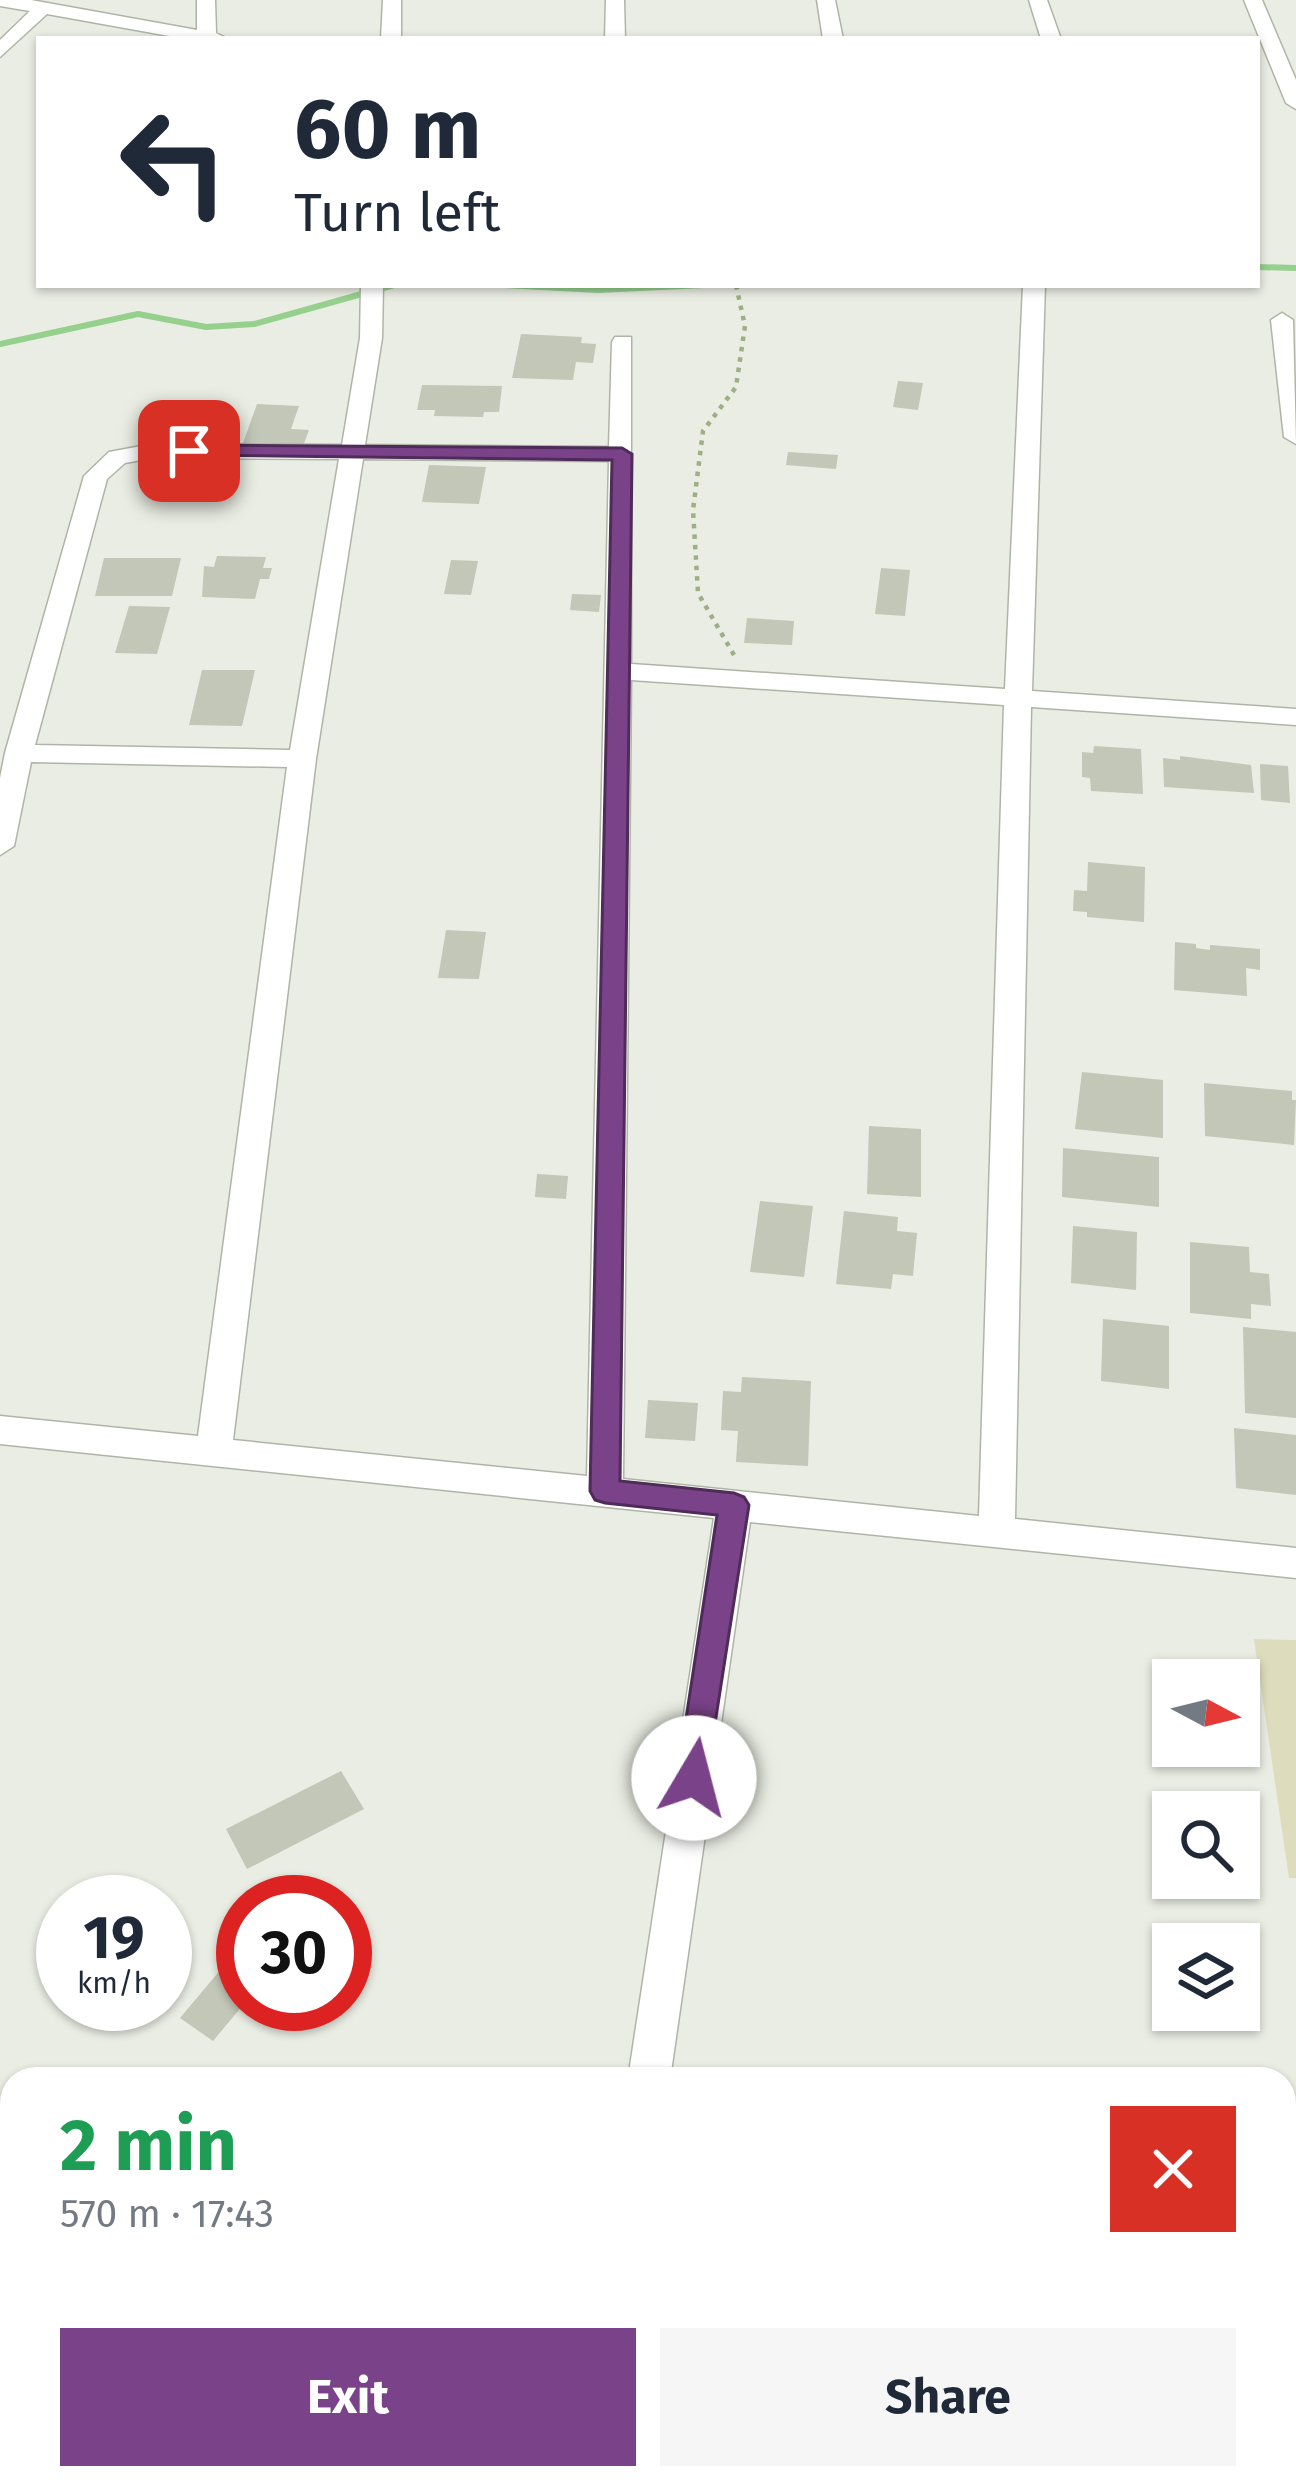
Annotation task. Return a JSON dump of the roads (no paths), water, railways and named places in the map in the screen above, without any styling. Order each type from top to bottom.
[{"type":"street","points":[[0,0],[200,36]]},
{"type":"street","points":[[206,0],[211,36]]},
{"type":"street","points":[[391,36],[392,0]]},
{"type":"street","points":[[615,0],[615,36]]},
{"type":"street","points":[[826,0],[832,36]]},
{"type":"street","points":[[1038,0],[1050,36]]},
{"type":"street","points":[[1253,0],[1291,81],[1296,103]]},
{"type":"street","points":[[0,51],[43,8]]},
{"type":"street","points":[[1260,82],[1291,81]]},
{"type":"street","points":[[214,1450],[302,759],[348,454],[371,338],[372,288]]},
{"type":"street","points":[[997,1533],[1018,698],[1034,288]]},
{"type":"street","points":[[1282,320],[1296,436]]},
{"type":"street","points":[[605,1491],[623,342]]},
{"type":"street","points":[[0,846],[19,753],[96,476],[117,457],[152,451],[622,454]]},
{"type":"street","points":[[618,671],[1296,717]]},
{"type":"street","points":[[19,753],[302,759]]},
{"type":"street","points":[[0,1430],[1296,1563]]},
{"type":"street","points":[[658,2067],[734,1505]]},
{"type":"waterway","points":[[1260,267],[1296,268]]},
{"type":"waterway","points":[[0,344],[138,314],[206,327],[254,324],[383,288]]},
{"type":"waterway","points":[[561,288],[640,288]]}]
